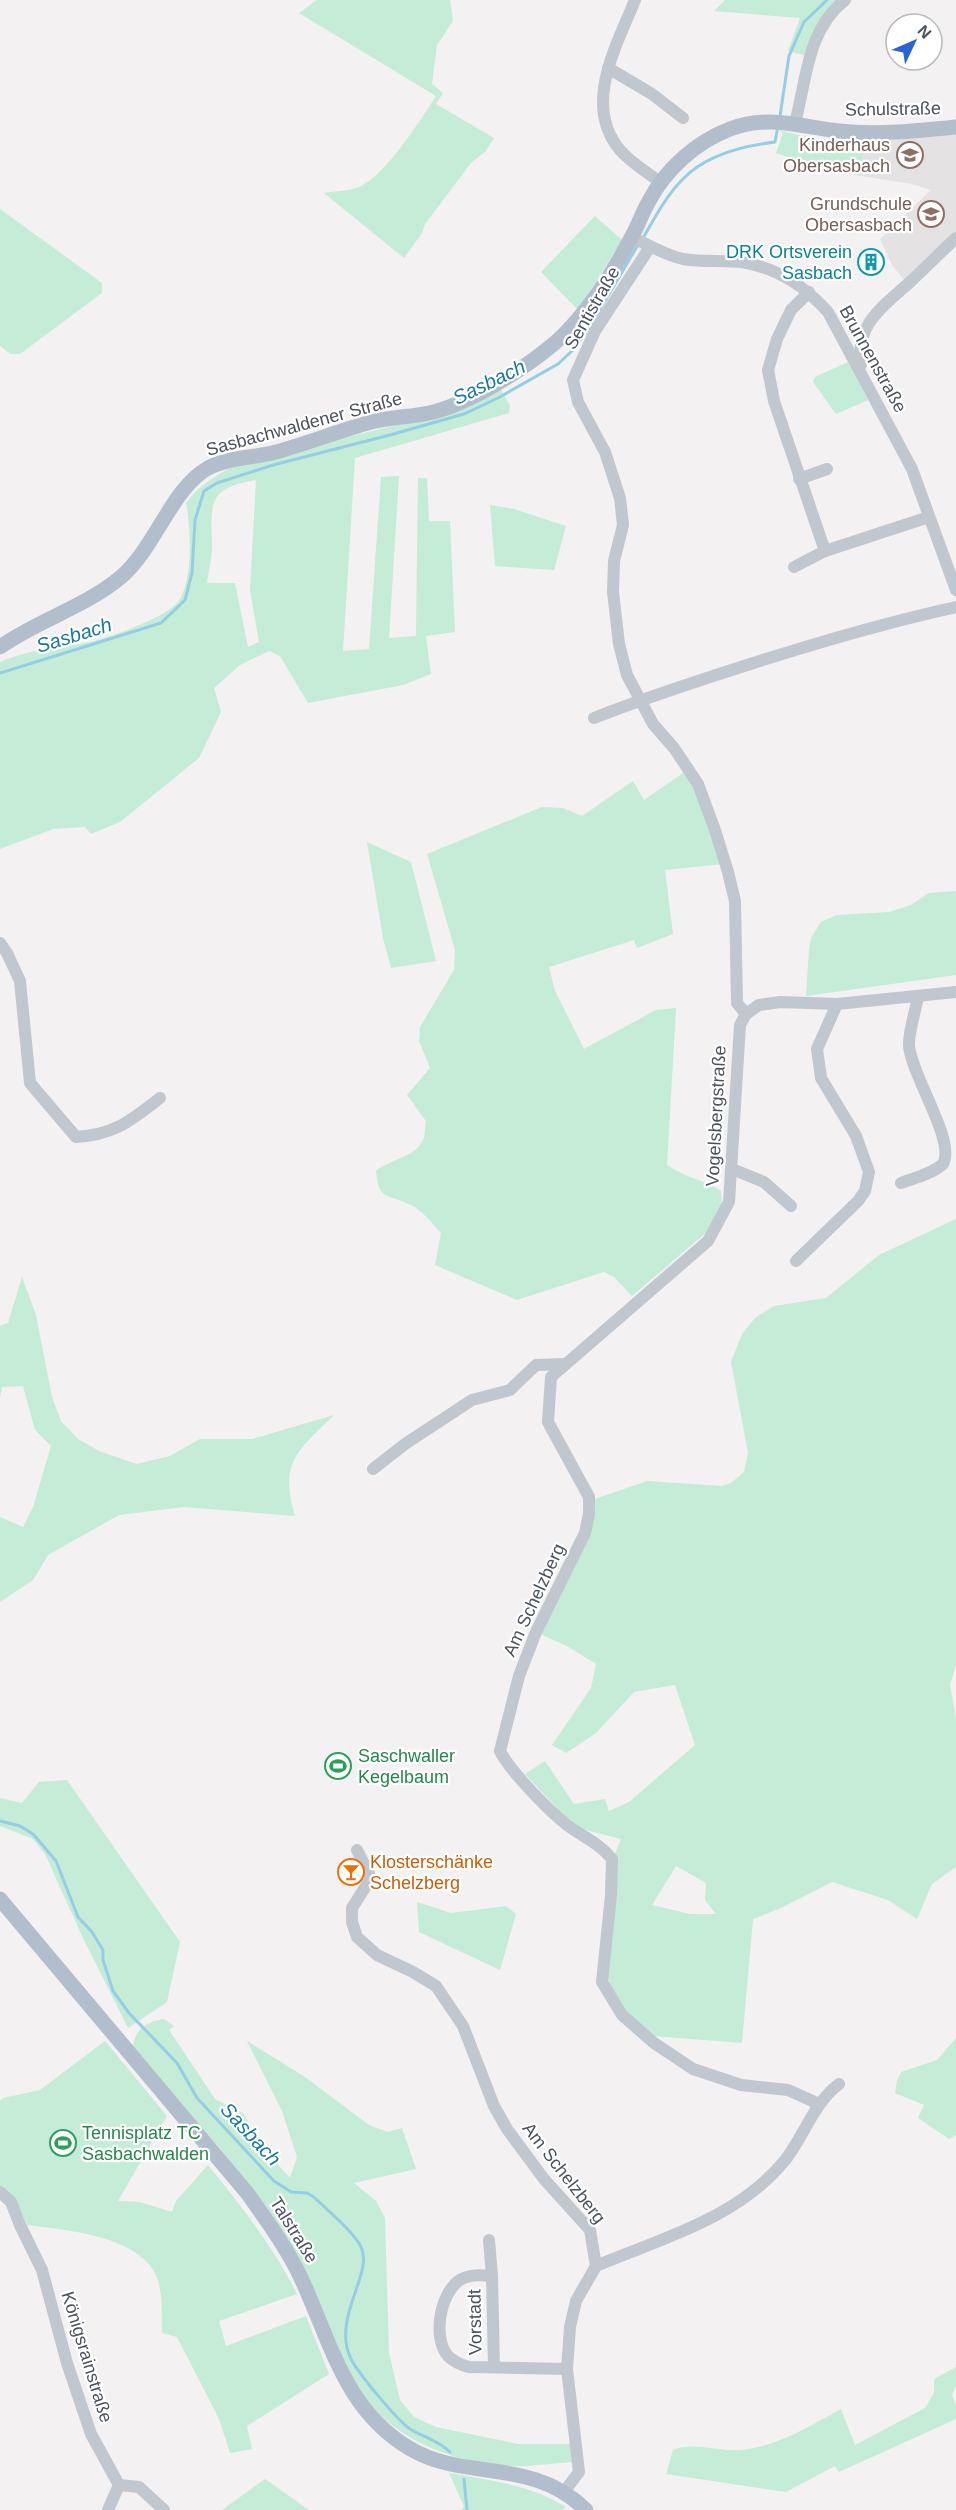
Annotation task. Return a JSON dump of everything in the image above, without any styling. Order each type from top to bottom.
[{"type":"main road","name":"Schulstraße","points":[[660,182],[674,167],[710,138],[731,129],[782,121],[838,130],[890,133],[956,127]]},
{"type":"main road","name":"Sasbachwaldener Straße","points":[[0,648],[18,635],[100,591],[122,576],[147,546],[189,484],[206,469],[236,459],[267,454],[373,422],[429,413],[473,396],[529,362],[554,343],[588,308],[641,242],[660,182]]},
{"type":"main road","name":"Talstraße","points":[[0,1899],[248,2194],[285,2246],[348,2387],[380,2427],[409,2448],[423,2454],[470,2466],[530,2477],[564,2492],[586,2510]]},
{"type":"street","points":[[635,0],[608,68],[603,88],[603,114],[620,149],[660,182]]},
{"type":"street","points":[[782,121],[816,36],[826,19],[845,0]]},
{"type":"street","points":[[608,68],[652,94],[683,118]]},
{"type":"street","points":[[862,375],[859,352],[872,317],[884,303],[956,238]]},
{"type":"street","name":"Brunnenstraße","points":[[641,242],[682,259],[747,263],[783,274],[809,292],[828,312],[912,469],[956,590]]},
{"type":"street","name":"Sentistraße","points":[[641,242],[595,330],[573,380],[578,402],[605,452],[620,498],[622,525],[614,561],[613,592],[619,644],[627,675],[653,724],[674,748],[698,784],[716,830],[735,901],[737,1003],[746,1014]]},
{"type":"street","points":[[809,292],[791,310],[777,339],[768,370],[774,401],[825,550]]},
{"type":"street","points":[[799,479],[827,470]]},
{"type":"street","points":[[794,567],[825,550],[929,517]]},
{"type":"street","points":[[594,718],[639,700],[857,632],[956,607]]},
{"type":"street","points":[[0,943],[20,981],[30,1083],[76,1137],[120,1128],[160,1098]]},
{"type":"street","points":[[746,1014],[759,1005],[780,1002],[837,1004],[956,992]]},
{"type":"street","points":[[901,1183],[943,1164],[951,1154],[953,1131],[920,1078],[909,1046],[918,996]]},
{"type":"street","points":[[796,1261],[858,1201],[865,1191],[869,1172],[856,1136],[821,1078],[817,1049],[837,1004]]},
{"type":"street","name":"Vogelsbergstraße","points":[[589,1497],[548,1422],[551,1377],[708,1241],[729,1202],[738,1041],[740,1025],[746,1014]]},
{"type":"street","points":[[732,1169],[764,1182],[791,1206]]},
{"type":"street","points":[[373,1469],[405,1444],[472,1400],[510,1390],[536,1365],[565,1364]]},
{"type":"street","name":"Am Schelzberg","points":[[589,1497],[585,1533],[536,1632],[519,1676],[500,1751],[507,1765],[566,1824],[601,1846],[612,1859],[611,1895],[602,1982],[622,2015],[654,2043],[693,2069],[741,2085],[788,2090],[819,2104]]},
{"type":"street","name":"Am Schelzberg","points":[[357,1850],[371,1878],[352,1908],[352,1922],[357,1937],[377,1955],[436,1986],[463,2026],[494,2106],[507,2129],[544,2179],[590,2230],[596,2266]]},
{"type":"street","points":[[564,2492],[579,2472],[567,2369],[570,2327],[576,2301],[596,2266],[693,2228],[734,2206],[764,2182],[786,2158],[819,2104],[839,2084]]},
{"type":"street","name":"Königsrainstraße","points":[[0,2192],[11,2202],[42,2270],[67,2363],[91,2434],[119,2485]]},
{"type":"street","name":"Vorstadt","points":[[489,2240],[494,2367]]},
{"type":"street","name":"Vorstadt","points":[[492,2276],[474,2275],[460,2280],[443,2301],[441,2334],[447,2355],[457,2363],[469,2367],[567,2369]]},
{"type":"street","points":[[108,2510],[119,2485],[138,2487],[164,2510]]},
{"type":"shaded area","points":[[956,133],[956,236],[906,282],[892,265],[880,239],[931,190],[912,184],[861,176],[864,144]]},
{"type":"green space","points":[[317,0],[450,0],[453,21],[437,45],[432,84],[443,93],[436,104],[494,138],[486,151],[471,163],[425,224],[422,233],[404,258],[324,193],[357,188],[371,179],[402,146],[436,96],[299,13]]},
{"type":"green space","points":[[725,0],[839,0],[826,12],[817,25],[807,56],[788,51],[800,18],[714,11]]},
{"type":"green space","points":[[778,130],[837,144],[864,144],[861,176],[802,162],[776,153],[783,133]]},
{"type":"green space","points":[[0,209],[102,283],[102,293],[20,354],[11,354],[0,346]]},
{"type":"green space","points":[[595,216],[622,240],[578,310],[541,272]]},
{"type":"green space","points":[[848,362],[868,400],[836,414],[813,382],[815,377]]},
{"type":"green space","points":[[497,390],[501,390],[510,406],[509,413],[355,458],[343,651],[369,649],[381,477],[399,476],[389,638],[416,636],[418,478],[427,478],[429,521],[450,521],[455,632],[426,636],[431,674],[403,685],[308,703],[280,656],[269,651],[240,665],[214,688],[221,712],[199,758],[120,822],[91,834],[85,827],[53,829],[0,849],[0,662],[31,652],[107,637],[151,620],[174,606],[184,590],[189,565],[190,538],[186,503],[201,487],[232,467],[454,410]],"holes":[[[256,480],[250,590],[259,642],[248,647],[235,583],[207,583],[212,550],[212,518],[215,500],[228,488]]]},
{"type":"green space","points":[[490,505],[514,509],[566,526],[554,570],[495,566]]},
{"type":"green space","points":[[686,771],[699,796],[723,864],[665,870],[673,934],[637,948],[634,940],[549,967],[555,991],[584,1049],[656,1010],[676,1008],[667,1165],[721,1191],[722,1208],[709,1230],[632,1296],[614,1277],[604,1272],[517,1300],[435,1265],[441,1233],[418,1209],[385,1195],[377,1181],[376,1171],[415,1150],[423,1140],[426,1121],[407,1095],[430,1068],[419,1041],[420,1027],[454,970],[455,950],[427,854],[542,807],[563,808],[582,816],[633,781],[644,800]]},
{"type":"green space","points":[[367,842],[411,862],[436,961],[391,968],[383,938]]},
{"type":"green space","points":[[956,891],[956,975],[806,996],[811,938],[821,922],[837,915],[889,912],[911,905],[929,893]]},
{"type":"green space","points":[[956,1219],[956,1664],[950,1685],[956,1718],[956,1867],[932,1884],[917,1919],[888,1900],[832,1882],[781,1908],[753,1919],[742,2043],[653,2036],[626,2012],[611,1989],[606,1972],[615,1854],[621,1839],[582,1829],[564,1816],[525,1774],[545,1761],[574,1804],[605,1799],[609,1811],[629,1802],[695,1745],[675,1685],[634,1692],[596,1733],[566,1753],[552,1745],[591,1688],[596,1664],[567,1646],[533,1631],[590,1530],[592,1500],[647,1481],[722,1486],[731,1483],[744,1472],[748,1453],[731,1362],[742,1334],[755,1318],[774,1306],[826,1298],[879,1255]],"holes":[[[676,1866],[706,1883],[705,1900],[716,1914],[690,1914],[652,1905]]]},
{"type":"green space","points":[[22,1277],[36,1315],[52,1397],[61,1421],[78,1439],[99,1451],[137,1464],[170,1456],[200,1439],[252,1439],[334,1415],[301,1449],[295,1459],[289,1483],[295,1516],[184,1507],[119,1515],[48,1555],[33,1580],[0,1602],[0,1517],[23,1527],[33,1507],[51,1446],[35,1430],[23,1386],[2,1387],[0,1398],[0,1326],[8,1323]]},
{"type":"green space","points":[[67,1780],[180,1942],[167,2002],[128,2028],[83,1938],[45,1854],[33,1839],[0,1826],[0,1798],[22,1803],[39,1782]]},
{"type":"green space","points":[[417,1902],[451,1913],[506,1906],[516,1914],[500,1970],[419,1932]]},
{"type":"green space","points":[[164,2019],[174,2026],[169,2030],[215,2099],[243,2113],[267,2153],[290,2178],[297,2157],[282,2111],[247,2041],[305,2077],[369,2125],[388,2132],[402,2128],[416,2169],[354,2183],[376,2201],[385,2218],[389,2353],[400,2400],[414,2417],[436,2427],[518,2444],[571,2444],[574,2462],[510,2466],[463,2459],[421,2443],[402,2432],[368,2403],[353,2384],[289,2241],[268,2209],[133,2047],[136,2036],[143,2027]]},
{"type":"green space","points":[[956,2038],[956,2135],[949,2139],[918,2118],[924,2105],[895,2093],[901,2072],[937,2060]]},
{"type":"green space","points":[[105,2041],[167,2116],[118,2201],[140,2202],[172,2212],[176,2201],[208,2165],[267,2243],[297,2294],[219,2321],[226,2346],[306,2316],[329,2374],[247,2426],[252,2449],[230,2453],[219,2419],[177,2337],[162,2333],[160,2287],[155,2273],[145,2260],[116,2242],[79,2232],[27,2225],[14,2198],[0,2189],[0,2101],[3,2098],[40,2090]]},
{"type":"green space","points":[[956,2367],[956,2386],[952,2395],[956,2405],[956,2419],[839,2472],[835,2466],[786,2492],[666,2474],[673,2450],[680,2447],[733,2450],[755,2448],[793,2434],[841,2409],[855,2445],[925,2408],[934,2393],[934,2379]]},
{"type":"green space","points":[[449,2473],[524,2488],[566,2507],[562,2510],[462,2510],[464,2506]]},
{"type":"green space","points":[[265,2479],[309,2510],[222,2510]]},
{"type":"waterway","name":"Sasbach","points":[[780,116],[789,56],[804,22],[827,0]]},
{"type":"waterway","name":"Sasbach","points":[[643,238],[671,193],[691,171],[725,153],[775,142],[778,126]]},
{"type":"waterway","name":"Sasbach","points":[[0,673],[161,623],[185,600],[192,573],[195,520],[204,491],[217,483],[273,465],[464,414],[498,398],[558,364],[574,349],[591,325],[639,243]]},
{"type":"waterway","name":"Sasbach","points":[[0,1821],[20,1826],[33,1834],[56,1861],[78,1917],[92,1932],[103,1950],[103,1960],[113,1991],[129,2013],[177,2063],[197,2098],[274,2181],[291,2192],[307,2193],[314,2197],[357,2241],[363,2258],[362,2270],[346,2328],[346,2344],[351,2359],[369,2385],[404,2424],[450,2452]]},
{"type":"waterway","name":"Sasbach","points":[[464,2479],[467,2510]]},
{"type":"place","name":"Kinderhaus Obersasbach","points":[[910,155]]},
{"type":"place","name":"Grundschule Obersasbach","points":[[931,214]]},
{"type":"place","name":"DRK Ortsverein Sasbach","points":[[871,262]]},
{"type":"place","name":"Saschwaller Kegelbaum","points":[[338,1766]]},
{"type":"place","name":"Klosterschänke Schelzberg","points":[[351,1872]]},
{"type":"place","name":"Tennisplatz TC Sasbachwalden","points":[[63,2143]]}]
